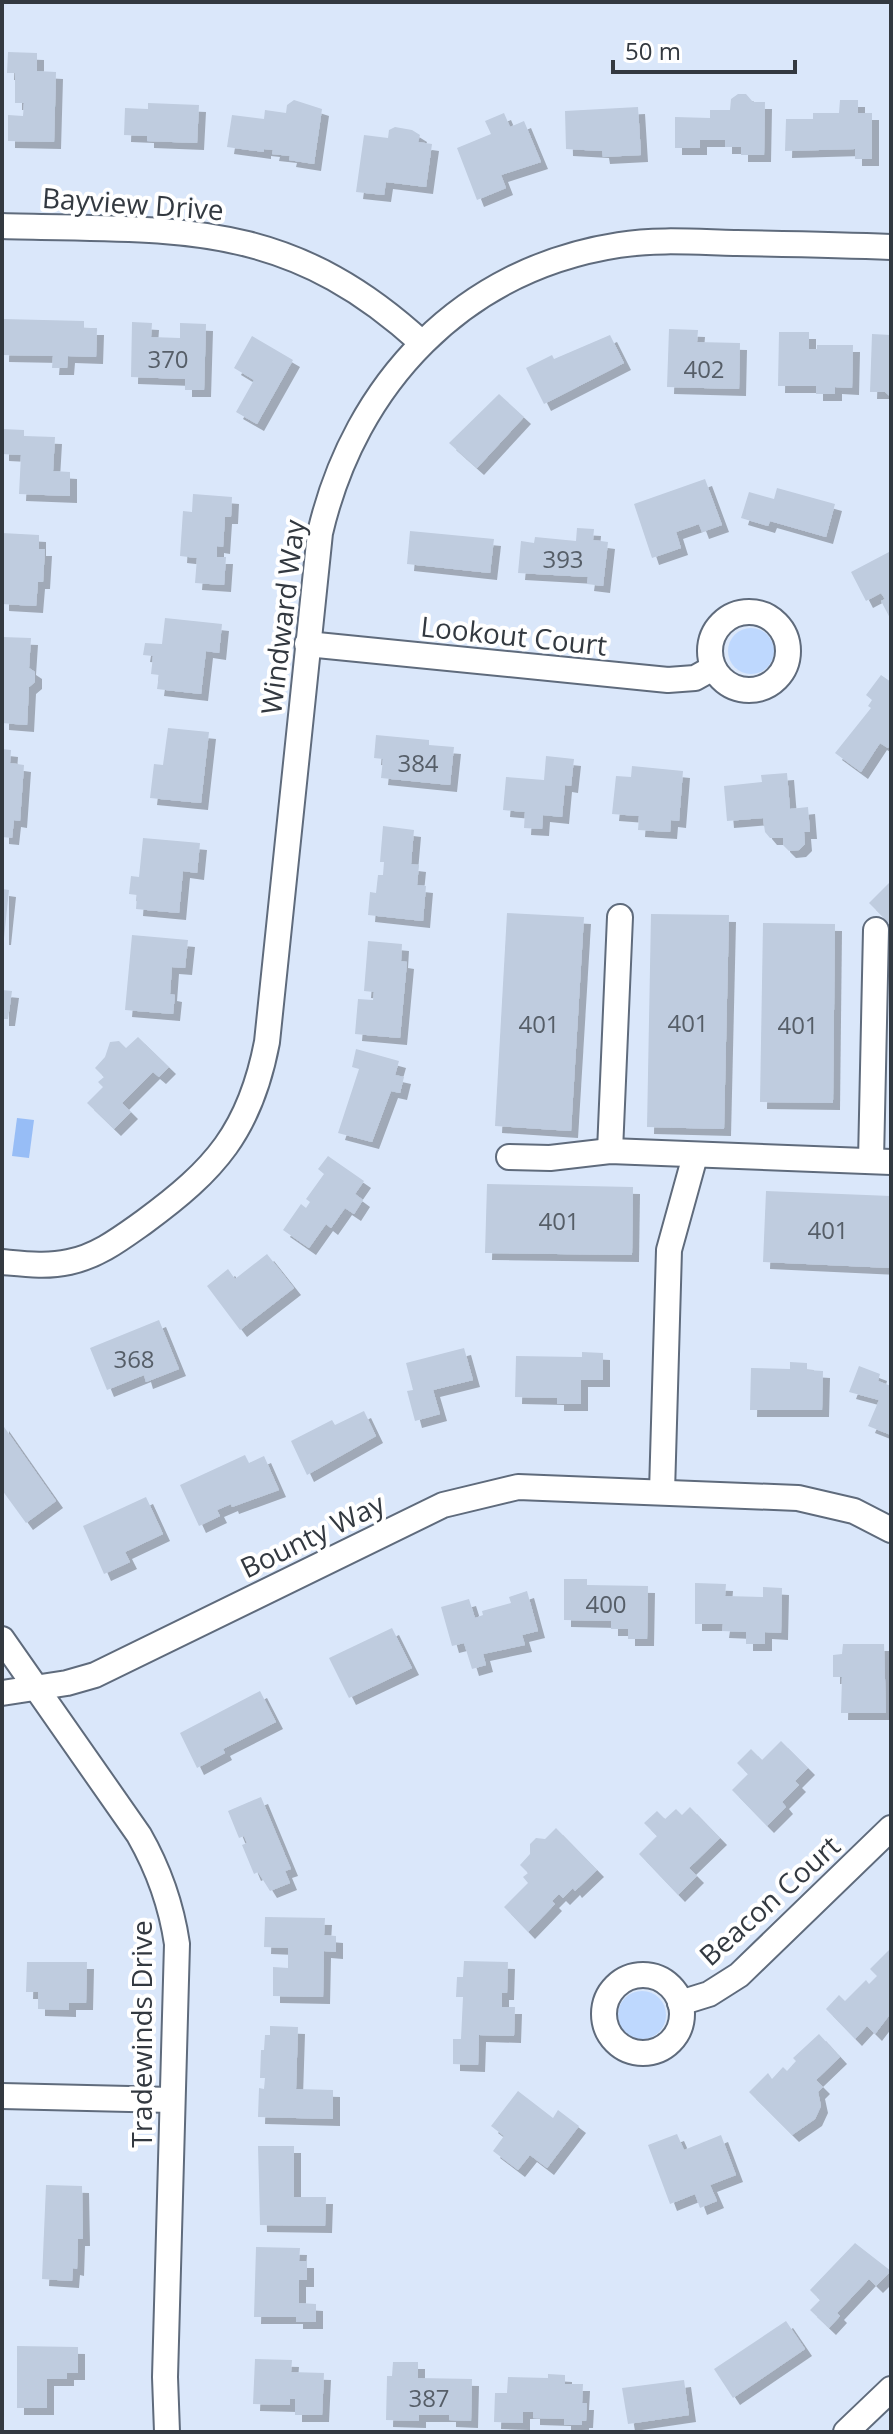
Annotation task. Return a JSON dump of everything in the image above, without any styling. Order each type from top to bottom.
[{"type":"street","name":"Bayview Drive","points":[[2,226],[184,231],[250,243],[303,262],[342,282],[382,308],[422,343]]},
{"type":"street","name":"Windward Way","points":[[2,1262],[66,1263],[114,1243],[197,1182],[232,1141],[246,1116],[267,1042],[320,533],[337,473],[381,390],[422,343],[449,319],[501,285],[558,260],[588,251],[656,242],[891,247]]},
{"type":"street","name":"Lookout Court","points":[[307,644],[668,680],[695,678],[713,668]]},
{"type":"street","points":[[610,1151],[620,917]]},
{"type":"street","points":[[509,1157],[550,1158],[610,1151],[881,1161],[882,1032],[876,930]]},
{"type":"street","points":[[662,1492],[669,1250],[695,1156]]},
{"type":"street","name":"Bounty Way","points":[[2,1693],[36,1689],[95,1675],[461,1498],[518,1487],[817,1500],[854,1511],[891,1530]]},
{"type":"street","name":"Tradewinds Drive","points":[[2,1639],[139,1835],[158,1868],[170,1905],[177,1944],[167,2432]]},
{"type":"street","name":"Beacon Court","points":[[680,2003],[709,1994],[739,1975],[891,1828]]},
{"type":"street","points":[[2,2096],[172,2100]]},
{"type":"street","points":[[846,2432],[891,2389]]},
{"type":"shaded area","points":[[751,628],[768,634],[774,651],[768,668],[751,674],[734,668],[728,651],[734,634]]},
{"type":"shaded area","points":[[17,1118],[34,1120],[29,1158],[12,1156]]},
{"type":"shaded area","points":[[642,1991],[651,1992],[659,1998],[665,2006],[665,2024],[659,2032],[651,2038],[642,2039],[633,2038],[625,2032],[619,2024],[618,2015],[619,2006],[625,1998],[633,1992]]},
{"type":"building","points":[[8,52],[37,53],[37,71],[56,72],[54,142],[8,141],[8,115],[23,116],[24,103],[15,103],[15,73],[7,73]]},
{"type":"building","points":[[738,94],[746,94],[753,102],[765,102],[764,155],[741,155],[741,147],[725,147],[725,140],[700,140],[700,148],[675,148],[675,117],[710,118],[710,110],[730,110],[731,99]]},
{"type":"building","points":[[294,100],[322,109],[314,164],[289,160],[290,156],[272,154],[273,150],[264,149],[264,152],[227,147],[232,115],[264,119],[265,110],[286,113],[287,105]]},
{"type":"building","points":[[840,100],[858,100],[858,113],[872,113],[872,159],[855,159],[855,149],[785,151],[786,119],[813,119],[813,113],[839,113]]},
{"type":"building","points":[[148,103],[199,105],[197,143],[147,141],[147,136],[124,135],[125,108],[148,109]]},
{"type":"building","points":[[638,107],[641,155],[603,157],[602,151],[566,149],[565,111]]},
{"type":"building","points":[[504,113],[510,127],[524,121],[541,162],[501,175],[506,188],[477,200],[457,148],[491,134],[485,121]]},
{"type":"building","points":[[395,127],[412,130],[420,135],[418,142],[432,144],[426,187],[386,182],[384,195],[356,192],[364,135],[388,138],[389,130]]},
{"type":"building","points":[[3,319],[84,321],[84,328],[97,328],[96,357],[68,356],[67,368],[52,368],[53,356],[2,355]]},
{"type":"building","points":[[132,322],[152,323],[151,337],[180,338],[180,323],[206,324],[204,390],[185,390],[185,379],[131,377]]},
{"type":"building","points":[[669,329],[698,330],[697,342],[740,343],[739,389],[667,387]]},
{"type":"building","points":[[779,332],[809,332],[809,349],[817,349],[817,345],[853,345],[852,388],[835,387],[835,394],[816,394],[816,386],[778,386]]},
{"type":"building","points":[[872,334],[891,335],[891,397],[885,392],[870,392]]},
{"type":"building","points":[[610,335],[624,363],[544,404],[526,368],[552,355],[554,359]]},
{"type":"building","points":[[252,336],[293,360],[257,424],[236,412],[254,380],[234,368]]},
{"type":"building","points":[[499,394],[524,417],[477,468],[449,443]]},
{"type":"building","points":[[2,429],[24,430],[24,436],[55,437],[53,471],[70,472],[70,496],[19,494],[21,455],[2,454]]},
{"type":"building","points":[[705,479],[722,525],[702,532],[699,524],[676,532],[681,548],[652,558],[634,504]]},
{"type":"building","points":[[777,488],[835,504],[826,537],[770,521],[768,526],[741,518],[749,492],[774,499]]},
{"type":"building","points":[[193,494],[232,497],[231,517],[225,517],[223,547],[217,546],[217,557],[226,557],[224,585],[195,583],[197,558],[180,556],[183,511],[192,512]]},
{"type":"building","points":[[577,528],[594,529],[593,540],[608,542],[603,586],[587,584],[588,577],[518,573],[521,541],[534,543],[535,537],[576,541]]},
{"type":"building","points":[[410,531],[494,539],[490,573],[407,564]]},
{"type":"building","points":[[2,533],[39,535],[39,549],[45,549],[43,582],[38,582],[36,606],[2,604]]},
{"type":"building","points":[[889,552],[891,620],[881,601],[885,599],[881,593],[866,601],[851,572]]},
{"type":"building","points":[[165,618],[222,624],[219,653],[206,651],[201,694],[157,689],[159,675],[151,674],[153,656],[143,655],[145,643],[162,644]]},
{"type":"building","points":[[2,637],[31,638],[29,668],[35,672],[35,682],[29,687],[27,725],[2,723]]},
{"type":"building","points":[[881,675],[891,682],[891,743],[888,748],[880,743],[861,772],[835,753],[871,708],[868,706],[872,700],[866,695]]},
{"type":"building","points":[[168,728],[209,732],[201,803],[150,798],[154,764],[163,765]]},
{"type":"building","points":[[376,735],[429,740],[429,745],[454,747],[450,785],[381,778],[383,759],[374,758]]},
{"type":"building","points":[[2,749],[11,750],[10,763],[24,765],[20,821],[14,820],[12,838],[2,837]]},
{"type":"building","points":[[546,756],[574,759],[571,786],[565,785],[562,817],[543,815],[542,829],[524,828],[525,812],[503,810],[506,777],[544,780]]},
{"type":"building","points":[[632,766],[683,771],[679,821],[671,820],[670,832],[638,830],[639,816],[612,814],[616,776],[631,777]]},
{"type":"building","points":[[787,773],[790,809],[808,807],[810,832],[804,832],[805,844],[799,850],[789,851],[783,845],[783,838],[770,838],[765,832],[763,818],[727,821],[724,786],[762,782],[761,775]]},
{"type":"building","points":[[383,826],[414,830],[411,864],[419,865],[417,885],[426,886],[423,921],[368,915],[370,892],[376,893],[378,875],[383,875],[384,862],[380,862]]},
{"type":"building","points":[[143,838],[200,843],[197,873],[183,871],[179,913],[136,909],[137,895],[129,894],[131,876],[139,877]]},
{"type":"building","points":[[891,881],[891,925],[869,903]]},
{"type":"building","points":[[2,889],[9,890],[4,938],[2,938]]},
{"type":"building","points":[[507,913],[584,917],[571,1131],[495,1126]]},
{"type":"building","points":[[651,914],[729,915],[724,1129],[647,1127]]},
{"type":"building","points":[[763,923],[835,924],[833,1103],[760,1102]]},
{"type":"building","points":[[132,935],[188,940],[185,968],[172,967],[170,994],[175,995],[173,1014],[125,1010]]},
{"type":"building","points":[[368,941],[402,944],[401,961],[407,962],[400,1038],[355,1034],[358,999],[373,1000],[374,992],[364,991]]},
{"type":"building","points":[[2,990],[12,991],[8,1019],[2,1019]]},
{"type":"building","points":[[138,1037],[169,1067],[159,1077],[153,1072],[122,1103],[131,1112],[114,1129],[87,1103],[103,1087],[98,1082],[104,1077],[95,1068],[105,1057],[110,1042],[119,1041],[126,1048]]},
{"type":"building","points":[[356,1049],[399,1061],[395,1075],[404,1077],[400,1093],[391,1091],[372,1142],[338,1133],[359,1069],[352,1067]]},
{"type":"building","points":[[328,1156],[364,1181],[355,1194],[363,1200],[354,1214],[345,1208],[331,1228],[326,1224],[309,1248],[283,1230],[301,1204],[306,1208],[310,1202],[306,1199],[324,1174],[318,1169]]},
{"type":"building","points":[[487,1184],[633,1187],[632,1255],[485,1253]]},
{"type":"building","points":[[766,1191],[891,1196],[891,1268],[763,1262]]},
{"type":"building","points":[[267,1254],[294,1288],[240,1330],[207,1286],[228,1269],[235,1279]]},
{"type":"building","points":[[159,1320],[179,1369],[146,1382],[144,1375],[107,1390],[90,1348]]},
{"type":"building","points":[[464,1348],[473,1380],[433,1390],[440,1414],[415,1421],[407,1391],[413,1390],[406,1363]]},
{"type":"building","points":[[582,1352],[603,1353],[603,1380],[581,1380],[581,1404],[557,1404],[557,1398],[515,1397],[516,1356],[582,1357]]},
{"type":"building","points":[[790,1362],[807,1363],[807,1370],[823,1371],[822,1410],[750,1410],[751,1368],[790,1369]]},
{"type":"building","points":[[859,1366],[880,1374],[878,1381],[891,1386],[891,1435],[868,1426],[879,1400],[849,1392]]},
{"type":"building","points":[[364,1411],[376,1436],[307,1475],[291,1441],[332,1420],[335,1425]]},
{"type":"building","points":[[2,1424],[56,1501],[26,1523],[2,1490]]},
{"type":"building","points":[[245,1455],[249,1463],[264,1456],[279,1490],[217,1510],[220,1516],[199,1526],[180,1485]]},
{"type":"building","points":[[146,1497],[163,1534],[125,1552],[130,1562],[104,1574],[83,1526]]},
{"type":"building","points":[[564,1579],[587,1579],[587,1585],[648,1586],[647,1639],[628,1639],[628,1629],[611,1629],[611,1621],[564,1620]]},
{"type":"building","points":[[695,1583],[726,1584],[725,1596],[763,1597],[763,1587],[782,1588],[781,1633],[765,1632],[765,1644],[746,1644],[746,1632],[722,1631],[723,1624],[695,1624]]},
{"type":"building","points":[[527,1591],[538,1631],[522,1635],[525,1645],[483,1654],[486,1665],[472,1669],[464,1643],[452,1646],[441,1607],[469,1599],[475,1618],[483,1615],[482,1611],[511,1603],[509,1597]]},
{"type":"building","points":[[392,1628],[412,1668],[349,1698],[329,1658]]},
{"type":"building","points":[[843,1644],[884,1644],[886,1713],[841,1713],[842,1677],[833,1677],[833,1655],[842,1654]]},
{"type":"building","points":[[260,1691],[276,1722],[223,1749],[225,1753],[197,1768],[180,1733]]},
{"type":"building","points":[[781,1741],[808,1768],[795,1781],[799,1785],[782,1802],[786,1807],[767,1826],[732,1790],[748,1774],[737,1763],[751,1749],[762,1760]]},
{"type":"building","points":[[261,1797],[291,1869],[285,1871],[290,1883],[270,1891],[258,1872],[254,1874],[242,1845],[247,1843],[244,1836],[239,1838],[228,1811]]},
{"type":"building","points":[[690,1807],[720,1838],[689,1868],[697,1876],[678,1895],[639,1854],[657,1836],[644,1823],[657,1811],[665,1819],[676,1809],[682,1815]]},
{"type":"building","points":[[556,1828],[597,1870],[575,1891],[573,1888],[563,1898],[559,1894],[552,1901],[555,1904],[528,1932],[504,1907],[528,1883],[523,1877],[528,1873],[520,1865],[530,1854],[530,1844],[536,1838],[545,1839]]},
{"type":"building","points":[[265,1917],[325,1918],[324,1935],[336,1936],[336,1952],[324,1951],[323,1997],[273,1996],[273,1967],[288,1968],[288,1948],[264,1947]]},
{"type":"building","points":[[891,1948],[891,2013],[875,2034],[867,2026],[855,2039],[826,2009],[839,1995],[845,2001],[866,1980],[869,1984],[877,1976],[870,1969]]},
{"type":"building","points":[[464,1961],[508,1962],[507,1993],[502,1993],[502,2007],[515,2007],[514,2036],[479,2035],[478,2065],[453,2064],[453,2039],[461,2039],[463,1997],[456,1997],[457,1977],[463,1977]]},
{"type":"building","points":[[27,1962],[87,1962],[86,2003],[69,2003],[69,2010],[38,2009],[38,1992],[26,1992]]},
{"type":"building","points":[[270,2026],[298,2027],[296,2089],[333,2090],[333,2119],[258,2117],[259,2088],[264,2089],[265,2078],[260,2078],[261,2050],[264,2050],[265,2035],[270,2035]]},
{"type":"building","points":[[819,2034],[840,2057],[816,2080],[823,2087],[818,2092],[821,2106],[815,2119],[792,2135],[749,2092],[768,2073],[772,2079],[783,2067],[787,2071],[796,2061],[793,2058]]},
{"type":"building","points":[[518,2091],[553,2118],[558,2110],[579,2126],[547,2168],[530,2155],[518,2170],[493,2151],[504,2136],[491,2126]]},
{"type":"building","points":[[677,2134],[684,2150],[721,2135],[736,2175],[710,2185],[717,2201],[700,2208],[695,2194],[670,2204],[648,2145]]},
{"type":"building","points":[[258,2146],[294,2146],[294,2197],[326,2197],[325,2226],[260,2225]]},
{"type":"building","points":[[46,2185],[82,2186],[83,2239],[78,2239],[77,2269],[73,2268],[72,2281],[42,2279]]},
{"type":"building","points":[[855,2243],[891,2271],[876,2286],[869,2279],[837,2313],[840,2316],[829,2328],[810,2310],[820,2300],[810,2290]]},
{"type":"building","points":[[256,2247],[300,2248],[299,2261],[307,2261],[307,2280],[299,2280],[299,2303],[316,2304],[316,2322],[296,2322],[296,2317],[254,2317]]},
{"type":"building","points":[[786,2321],[805,2349],[733,2398],[714,2369]]},
{"type":"building","points":[[17,2346],[78,2347],[78,2373],[67,2373],[67,2379],[47,2379],[47,2408],[17,2408]]},
{"type":"building","points":[[255,2359],[292,2360],[291,2372],[324,2373],[322,2415],[295,2415],[295,2399],[290,2399],[290,2405],[253,2404]]},
{"type":"building","points":[[393,2362],[418,2362],[418,2378],[472,2379],[471,2421],[449,2420],[449,2415],[419,2415],[419,2421],[386,2420],[387,2376],[392,2376]]},
{"type":"building","points":[[548,2374],[565,2375],[565,2384],[583,2384],[582,2403],[587,2403],[586,2421],[582,2421],[582,2425],[564,2425],[564,2419],[533,2418],[533,2412],[523,2412],[523,2423],[494,2422],[495,2393],[507,2393],[508,2377],[548,2378]]},
{"type":"building","points":[[684,2380],[689,2415],[628,2424],[622,2388]]}]
